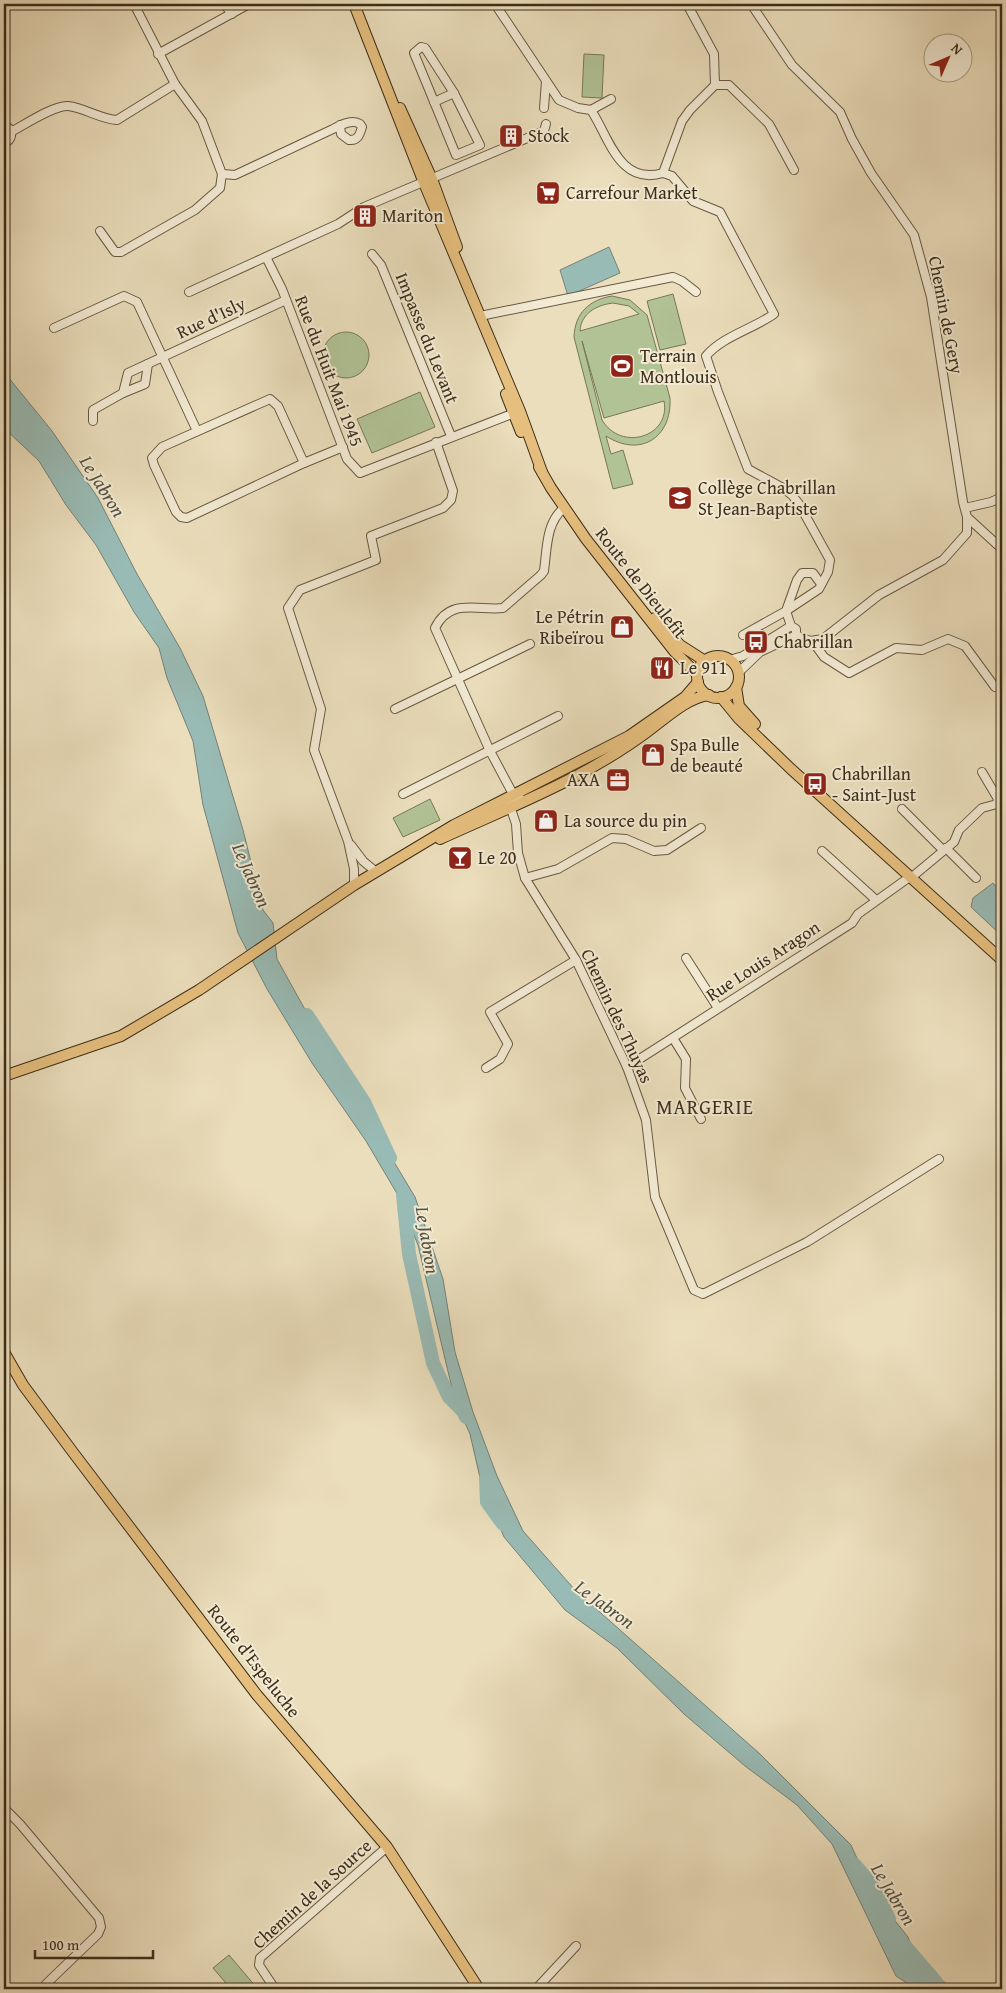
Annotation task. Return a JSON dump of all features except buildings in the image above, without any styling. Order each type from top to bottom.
[{"type":"main road","name":"Route de Dieulefit","points":[[354,4],[403,130],[452,232],[468,286]]},
{"type":"main road","name":"Route de Dieulefit","points":[[387,86],[412,132],[428,181],[430,198],[468,286],[516,412],[542,472],[564,508],[660,635],[697,678]]},
{"type":"main road","name":"Route de Dieulefit","points":[[564,508],[680,646],[705,661]]},
{"type":"main road","points":[[4,1076],[121,1036],[230,969],[330,900],[376,871],[454,825],[629,736],[685,697],[705,661],[717,656],[729,660],[738,673],[736,687],[739,706],[746,716],[866,837]]},
{"type":"main road","points":[[697,678],[702,690],[709,696]]},
{"type":"main road","points":[[401,857],[510,808],[594,767],[636,741],[694,699],[709,696],[721,697],[729,694],[736,687]]},
{"type":"main road","points":[[721,697],[739,719],[791,769],[912,876],[1002,960]]},
{"type":"main road","name":"Route d'Espeluche","points":[[4,1352],[23,1385],[66,1444],[251,1687],[387,1847],[479,1989]]},
{"type":"street","points":[[100,231],[115,252],[121,252],[195,210],[220,188],[222,174],[202,121],[175,84],[134,4]]},
{"type":"street","points":[[224,4],[232,14]]},
{"type":"street","points":[[158,54],[249,4]]},
{"type":"street","points":[[495,4],[559,100],[578,108],[591,110],[610,99]]},
{"type":"street","points":[[687,4],[714,54],[715,85]]},
{"type":"street","name":"Chemin de Gery","points":[[752,4],[792,65],[840,112],[852,139],[871,173],[914,235],[931,297],[964,508],[967,517],[1002,549]]},
{"type":"street","points":[[420,47],[425,48],[454,93],[480,145],[456,155],[414,53],[420,47]]},
{"type":"street","points":[[544,108],[546,81]]},
{"type":"street","points":[[4,143],[9,140],[11,132],[57,108],[68,106],[107,119],[117,120],[175,84]]},
{"type":"street","points":[[663,173],[682,122],[690,110],[715,85],[730,85],[769,124],[794,170]]},
{"type":"street","points":[[434,102],[454,93]]},
{"type":"street","points":[[591,110],[614,154],[628,167],[643,176],[663,173],[672,176],[693,201],[720,212],[774,314],[758,325],[715,346],[706,356],[748,470],[783,488],[792,495],[827,554],[830,567],[815,592],[786,611],[742,635]]},
{"type":"street","points":[[189,292],[338,224],[364,207],[544,131],[546,124]]},
{"type":"street","points":[[4,125],[11,132]]},
{"type":"street","points":[[222,174],[235,175],[340,126]]},
{"type":"street","points":[[469,149],[474,162]]},
{"type":"street","name":"Impasse du Levant","points":[[372,254],[381,265],[451,436]]},
{"type":"street","name":"Rue du Huit Mai 1945","points":[[266,257],[286,300],[343,447],[350,463],[360,473],[516,412]]},
{"type":"street","points":[[480,316],[673,277],[682,280],[696,292]]},
{"type":"street","points":[[54,328],[124,296],[130,297],[137,302],[197,431]]},
{"type":"street","name":"Rue d'Isly","points":[[123,393],[128,373],[286,300]]},
{"type":"street","points":[[93,421],[93,410],[96,406],[145,384],[148,364]]},
{"type":"street","points":[[304,463],[278,406],[270,399],[162,447],[152,458],[176,512],[181,517],[188,518],[304,463],[343,447]]},
{"type":"street","points":[[354,885],[354,869],[348,841],[314,750],[320,709],[288,608],[300,590],[376,560],[371,536],[444,508],[451,500],[453,491],[436,442]]},
{"type":"street","points":[[964,508],[991,502],[1002,497]]},
{"type":"street","points":[[514,796],[490,751],[435,628],[438,623],[459,608],[478,606],[503,608],[517,597],[544,571],[552,524],[558,513],[564,508]]},
{"type":"street","points":[[813,642],[823,639],[879,595],[942,560],[967,532],[967,517]]},
{"type":"street","points":[[796,635],[796,629],[791,626],[786,611],[796,580],[802,573],[814,573],[821,584]]},
{"type":"street","points":[[729,660],[743,656],[791,626]]},
{"type":"street","points":[[738,673],[760,652],[796,635],[813,642],[824,656],[849,673],[896,648],[922,650],[948,639],[965,646],[995,686]]},
{"type":"street","points":[[395,709],[530,644]]},
{"type":"street","points":[[403,794],[558,716]]},
{"type":"street","name":"Rue Louis Aragon","points":[[627,1067],[852,923],[858,914],[912,876],[954,842],[959,830],[982,808],[997,804],[998,799],[982,772]]},
{"type":"street","points":[[510,808],[509,803],[538,788],[547,779]]},
{"type":"street","name":"Chemin des Thuyas","points":[[510,808],[516,824],[518,853],[525,878],[576,960],[627,1067],[646,1120],[656,1197],[664,1222],[694,1290],[702,1294],[807,1242],[939,1159]]},
{"type":"street","points":[[902,809],[976,878]]},
{"type":"street","points":[[525,878],[558,869],[612,838],[626,839],[654,851],[668,850],[701,828]]},
{"type":"street","points":[[348,841],[363,861],[376,871]]},
{"type":"street","points":[[822,851],[876,900]]},
{"type":"street","points":[[686,958],[718,1008]]},
{"type":"street","points":[[486,1068],[500,1058],[508,1044],[490,1012],[576,960]]},
{"type":"street","points":[[673,1038],[686,1059],[685,1088],[701,1119]]},
{"type":"street","points":[[4,1808],[20,1824],[99,1918],[101,1926],[98,1934],[46,1984]]},
{"type":"street","name":"Chemin de la Source","points":[[274,1989],[258,1965],[260,1958],[387,1847]]},
{"type":"street","points":[[536,1989],[576,1946]]},
{"type":"green space","points":[[584,54],[604,55],[602,98],[582,97]]},
{"type":"green space","points":[[673,294],[686,344],[660,350],[647,301]]},
{"type":"green space","name":"Terrain Montlouis","points":[[612,296],[630,300],[647,315],[670,398],[666,424],[652,440],[642,444],[631,445],[606,436],[611,454],[623,450],[633,484],[613,489],[574,337],[580,315],[590,304]],"holes":[[[613,303],[629,306],[639,314],[580,331],[583,319],[591,311]],[[582,341],[604,418],[664,401],[664,413],[660,424],[652,431],[643,436],[632,438],[621,436],[610,430],[602,420]]]},
{"type":"green space","points":[[346,332],[359,336],[365,342],[369,355],[365,368],[359,374],[346,378],[333,374],[327,368],[323,355],[327,342],[333,336]]},
{"type":"green space","points":[[420,392],[435,427],[372,453],[357,419]]},
{"type":"green space","points":[[430,799],[440,820],[403,837],[393,818]]},
{"type":"green space","points":[[229,1955],[256,1987],[253,1989],[231,1989],[213,1968]]},
{"type":"water","points":[[609,247],[620,273],[568,296],[560,270]]},
{"type":"water","points":[[4,372],[52,431],[98,498],[137,574],[180,648],[203,696],[243,830],[263,910],[273,923],[277,959],[333,1060],[415,1197],[443,1279],[455,1352],[473,1412],[497,1476],[523,1531],[576,1591],[760,1754],[851,1845],[872,1892],[908,1937],[921,1972],[945,1989],[916,1989],[896,1976],[832,1844],[797,1805],[745,1766],[684,1714],[617,1648],[565,1610],[504,1537],[481,1482],[470,1434],[455,1401],[418,1245],[399,1197],[366,1141],[312,1063],[267,989],[238,933],[203,805],[193,741],[167,678],[159,648],[134,612],[96,545],[66,505],[39,461],[4,428]]},
{"type":"water","points":[[993,883],[1002,894],[1002,936],[971,907],[973,898]]},
{"type":"waterway","name":"Le Jabron","points":[[307,1015],[364,1102],[390,1158]]},
{"type":"waterway","name":"Le Jabron","points":[[403,1195],[409,1254],[433,1363],[449,1397],[463,1411],[466,1417]]},
{"type":"waterway","name":"Le Jabron","points":[[486,1478],[487,1502],[503,1524]]},
{"type":"waterway","name":"Le Jabron","points":[[854,1864],[872,1885],[889,1919]]},
{"type":"waterway","name":"Le Jabron","points":[[905,1946],[942,1989]]},
{"type":"place","name":"Stock","points":[[511,136]]},
{"type":"place","name":"Carrefour Market","points":[[548,193]]},
{"type":"place","name":"Mariton","points":[[365,216]]},
{"type":"place","name":"Terrain Montlouis","points":[[622,366]]},
{"type":"place","name":"Collège Chabrillan St Jean-Baptiste","points":[[680,498]]},
{"type":"place","name":"Le Pétrin Ribeïrou","points":[[622,627]]},
{"type":"place","name":"Chabrillan","points":[[756,642]]},
{"type":"place","name":"Le 911","points":[[662,668]]},
{"type":"place","name":"Spa Bulle de beauté","points":[[653,755]]},
{"type":"place","name":"AXA","points":[[618,780]]},
{"type":"place","name":"Chabrillan - Saint-Just","points":[[815,784]]},
{"type":"place","name":"La source du pin","points":[[546,821]]},
{"type":"place","name":"Le 20","points":[[460,858]]},
{"type":"district","name":"MARGERIE","points":[[705,1107]]}]
